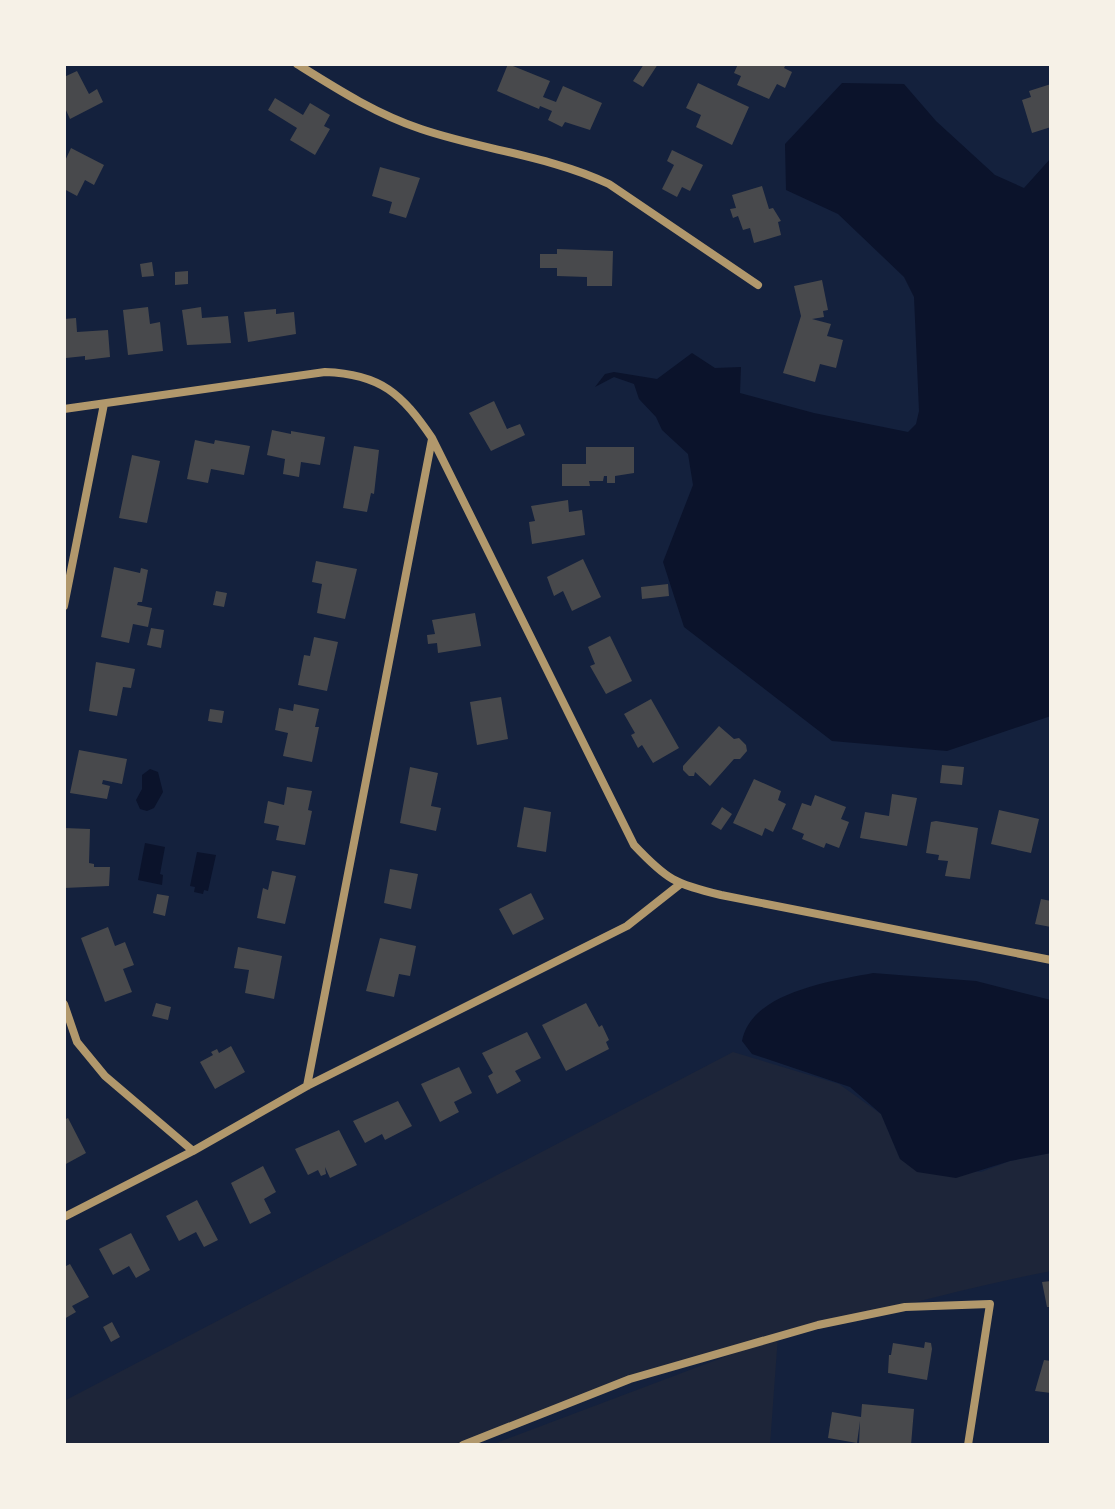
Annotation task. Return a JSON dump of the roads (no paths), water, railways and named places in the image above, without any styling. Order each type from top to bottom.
[{"type":"street","points":[[297,64],[356,101],[421,129],[584,172],[758,285]]},
{"type":"street","points":[[64,409],[325,372],[367,377],[393,391],[413,410],[432,438],[634,845],[654,867],[679,885],[1051,960]]},
{"type":"street","points":[[64,606],[104,404]]},
{"type":"street","points":[[307,1086],[432,438]]},
{"type":"street","points":[[64,1217],[193,1151],[307,1086],[627,926],[679,885]]},
{"type":"street","points":[[64,1004],[77,1042],[105,1076],[193,1151]]},
{"type":"street","points":[[463,1445],[630,1379],[818,1325],[905,1307],[990,1304],[968,1445]]}]
